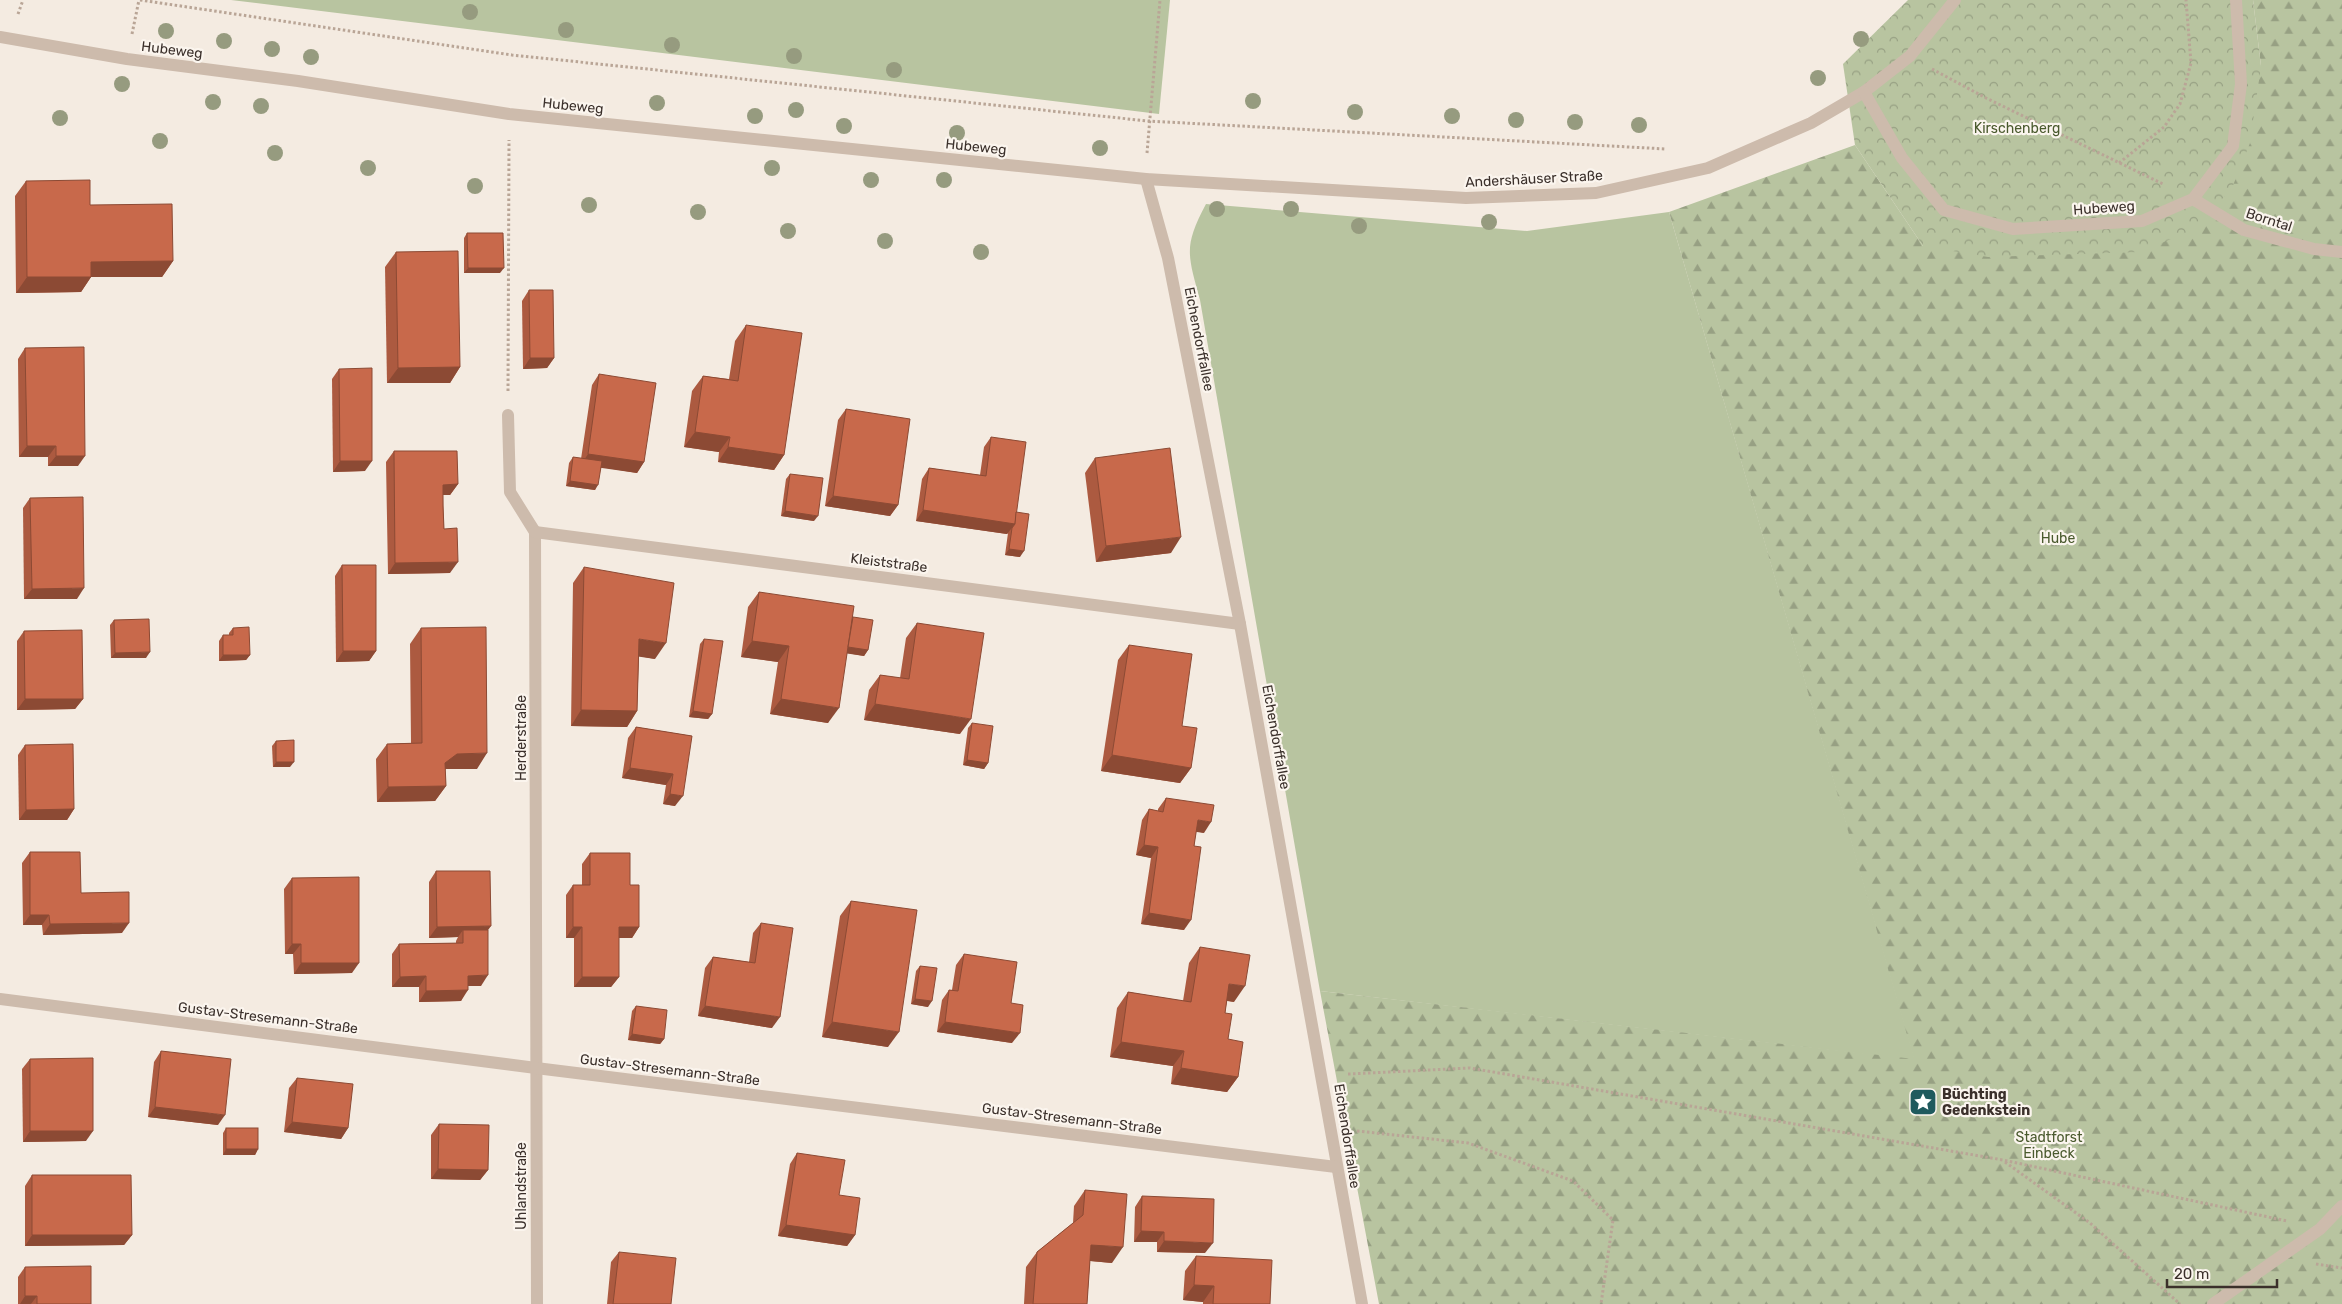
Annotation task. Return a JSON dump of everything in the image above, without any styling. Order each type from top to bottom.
[{"type":"street","name":"Andershäuser Straße","points":[[1146,179],[1466,198],[1596,193],[1708,168],[1811,123],[1864,92],[1910,56],[1954,0]]},
{"type":"street","name":"Hubeweg","points":[[1864,92],[1902,158],[1944,210],[2013,229],[2142,221],[2193,199],[2233,146],[2241,84],[2236,0]]},
{"type":"street","name":"Hubeweg","points":[[0,37],[127,59],[298,81],[509,114],[1146,179]]},
{"type":"street","name":"Eichendorffallee","points":[[1146,179],[1168,258],[1240,624],[1362,1304]]},
{"type":"street","name":"Borntal","points":[[2193,199],[2244,230],[2314,249],[2342,252]]},
{"type":"street","points":[[508,415],[510,492],[535,532]]},
{"type":"street","name":"Kleiststraße","points":[[535,532],[1240,624]]},
{"type":"street","name":"Herderstraße","points":[[535,532],[536,1068]]},
{"type":"street","name":"Gustav-Stresemann-Straße","points":[[0,999],[536,1068],[1336,1167]]},
{"type":"street","name":"Uhlandstraße","points":[[536,1068],[536,1304]]},
{"type":"street","points":[[2214,1304],[2320,1229],[2342,1206]]},
{"type":"path","points":[[127,59],[140,0],[512,55],[1148,121],[1670,149]]},
{"type":"path","points":[[1146,179],[1148,121],[1160,0]]},
{"type":"path","points":[[2119,163],[2164,127],[2180,104],[2191,64],[2186,0]]},
{"type":"path","points":[[1910,56],[1986,98],[2193,199]]},
{"type":"path","points":[[508,415],[509,114]]},
{"type":"path","points":[[1322,1076],[1470,1068],[2002,1160],[2320,1229]]},
{"type":"path","points":[[1331,1128],[1468,1143],[1573,1181],[1613,1220],[1601,1304]]},
{"type":"path","points":[[2002,1160],[2090,1223],[2180,1304]]},
{"type":"green space","points":[[231,0],[1170,0],[1159,114]]},
{"type":"green space","name":"Kirschenberg","points":[[1908,0],[2253,0],[2261,66],[2250,143],[2232,188],[2195,229],[2140,252],[1988,257],[1923,246],[1855,145],[1843,64]]},
{"type":"green space","name":"Hube","points":[[2253,0],[2342,0],[2342,1304],[1379,1304],[1320,991],[1914,1059],[1669,212],[1855,145],[1923,246],[2261,66]]},
{"type":"green space","points":[[1206,204],[1527,231],[1669,212],[1915,1060],[1320,991],[1200,300],[1191,261],[1191,241]]},
{"type":"building","points":[[90,180],[90,205],[172,204],[173,261],[91,262],[91,277],[27,277],[26,181]]},
{"type":"building","points":[[467,233],[503,233],[504,268],[468,268]]},
{"type":"building","points":[[458,251],[460,367],[398,368],[396,252]]},
{"type":"building","points":[[529,290],[553,290],[554,358],[530,358]]},
{"type":"building","points":[[746,325],[802,333],[784,455],[728,447],[730,437],[695,432],[703,376],[738,381]]},
{"type":"building","points":[[84,347],[85,456],[56,456],[56,446],[27,446],[25,348]]},
{"type":"building","points":[[372,368],[372,461],[340,461],[339,369]]},
{"type":"building","points":[[599,374],[656,383],[644,462],[588,454]]},
{"type":"building","points":[[846,409],[910,419],[898,505],[833,496]]},
{"type":"building","points":[[991,437],[1026,442],[1015,524],[923,510],[929,468],[986,476]]},
{"type":"building","points":[[1170,448],[1181,537],[1106,546],[1095,458]]},
{"type":"building","points":[[394,451],[457,451],[458,484],[443,485],[443,506],[444,529],[457,528],[458,562],[395,563]]},
{"type":"building","points":[[573,457],[602,461],[598,485],[570,481]]},
{"type":"building","points":[[790,474],[823,478],[818,516],[785,511]]},
{"type":"building","points":[[83,497],[84,588],[32,589],[30,498]]},
{"type":"building","points":[[1016,512],[1029,514],[1024,551],[1009,549]]},
{"type":"building","points":[[342,565],[376,565],[376,651],[343,651]]},
{"type":"building","points":[[584,567],[674,583],[666,643],[639,639],[637,711],[581,710]]},
{"type":"building","points":[[759,592],[854,606],[839,708],[781,699],[789,646],[752,641]]},
{"type":"building","points":[[853,617],[873,620],[868,650],[848,647]]},
{"type":"building","points":[[149,619],[150,652],[115,653],[114,620]]},
{"type":"building","points":[[917,623],[984,633],[971,719],[875,704],[880,675],[909,679]]},
{"type":"building","points":[[249,627],[250,655],[223,655],[223,635],[233,635],[233,628]]},
{"type":"building","points":[[486,627],[487,753],[457,754],[445,763],[446,786],[388,787],[387,744],[422,743],[421,628]]},
{"type":"building","points":[[82,630],[83,699],[25,699],[24,631]]},
{"type":"building","points":[[704,639],[723,641],[712,714],[693,711]]},
{"type":"building","points":[[1129,645],[1192,654],[1182,726],[1197,728],[1191,768],[1112,755]]},
{"type":"building","points":[[972,723],[993,726],[988,763],[967,760]]},
{"type":"building","points":[[636,727],[692,736],[683,796],[670,794],[673,774],[630,768]]},
{"type":"building","points":[[294,740],[294,762],[276,762],[276,741]]},
{"type":"building","points":[[73,744],[74,809],[26,810],[25,745]]},
{"type":"building","points":[[1166,798],[1214,805],[1211,822],[1198,820],[1194,846],[1201,847],[1191,920],[1149,913],[1158,847],[1144,845],[1149,809],[1163,812]]},
{"type":"building","points":[[30,852],[80,852],[81,893],[129,892],[129,923],[50,924],[49,915],[30,915]]},
{"type":"building","points":[[590,853],[630,853],[630,885],[639,885],[639,927],[619,927],[619,977],[582,977],[582,927],[573,927],[573,885],[590,885]]},
{"type":"building","points":[[436,871],[490,871],[491,926],[437,927]]},
{"type":"building","points":[[359,877],[359,963],[301,963],[301,944],[292,944],[292,878]]},
{"type":"building","points":[[851,901],[917,910],[899,1032],[832,1022]]},
{"type":"building","points":[[761,923],[793,928],[780,1017],[705,1006],[713,957],[755,963]]},
{"type":"building","points":[[463,930],[488,930],[488,975],[468,976],[468,990],[426,991],[426,976],[400,977],[399,944],[463,943]]},
{"type":"building","points":[[1200,947],[1250,955],[1245,986],[1229,984],[1225,1013],[1232,1014],[1228,1039],[1243,1042],[1238,1077],[1181,1068],[1184,1051],[1121,1042],[1128,992],[1191,1002]]},
{"type":"building","points":[[964,954],[1017,962],[1011,1003],[1023,1005],[1020,1033],[945,1022],[949,990],[958,991]]},
{"type":"building","points":[[920,966],[937,968],[932,1001],[915,999]]},
{"type":"building","points":[[636,1006],[667,1010],[664,1039],[632,1034]]},
{"type":"building","points":[[161,1051],[231,1059],[225,1115],[155,1107]]},
{"type":"building","points":[[93,1058],[93,1131],[30,1131],[30,1059]]},
{"type":"building","points":[[297,1078],[353,1084],[348,1128],[292,1122]]},
{"type":"building","points":[[439,1124],[489,1125],[488,1170],[438,1169]]},
{"type":"building","points":[[226,1128],[258,1128],[258,1149],[226,1149]]},
{"type":"building","points":[[797,1153],[845,1160],[839,1195],[860,1198],[855,1235],[786,1225]]},
{"type":"building","points":[[32,1175],[131,1175],[132,1235],[32,1235]]},
{"type":"building","points":[[1085,1190],[1127,1194],[1123,1247],[1091,1245],[1087,1304],[1033,1304],[1037,1252],[1083,1215]]},
{"type":"building","points":[[1142,1196],[1214,1199],[1213,1243],[1164,1241],[1164,1232],[1141,1231]]},
{"type":"building","points":[[619,1252],[676,1258],[671,1304],[613,1304]]},
{"type":"building","points":[[1196,1256],[1272,1260],[1270,1304],[1213,1304],[1214,1286],[1194,1285]]},
{"type":"building","points":[[91,1266],[91,1304],[37,1304],[37,1296],[25,1296],[25,1267]]},
{"type":"place","name":"Büchting Gedenkstein","points":[[1923,1102]]},
{"type":"park label","name":"Stadtforst Einbeck","points":[[2049,1146]]}]
